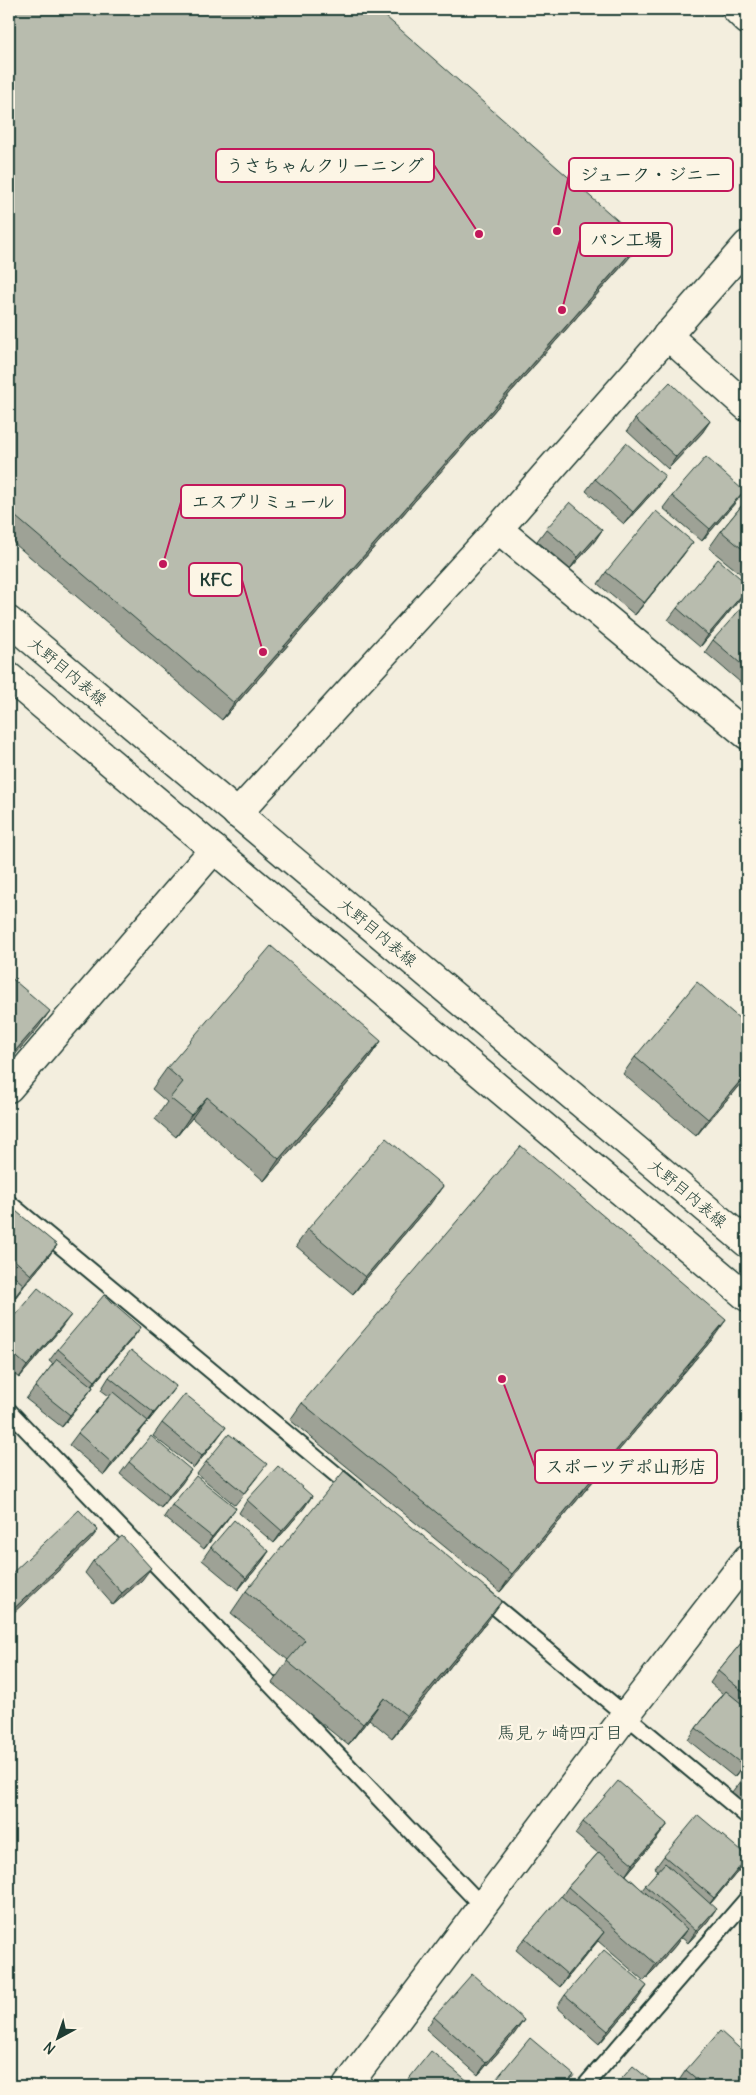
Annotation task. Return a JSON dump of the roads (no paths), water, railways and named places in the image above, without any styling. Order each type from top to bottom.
[{"type":"street","points":[[736,9],[747,20]]},
{"type":"street","points":[[237,814],[498,529],[666,335],[747,245]]},
{"type":"street","points":[[666,335],[747,407]]},
{"type":"street","points":[[498,529],[747,735]]},
{"type":"street","name":"大野目内表線","points":[[9,620],[747,1243]]},
{"type":"street","points":[[9,677],[747,1297]]},
{"type":"street","points":[[9,1088],[214,849]]},
{"type":"street","points":[[347,2086],[626,1715],[747,1559]]},
{"type":"lane","points":[[9,1204],[367,1500]]},
{"type":"lane","points":[[9,1411],[482,1906]]},
{"type":"lane","points":[[466,1582],[747,1816]]},
{"type":"lane","points":[[585,2086],[747,1899]]},
{"type":"place","name":"ジューク・ジニー","points":[[557,231]]},
{"type":"place","name":"うさちゃんクリーニング","points":[[479,234]]},
{"type":"place","name":"パン工場","points":[[562,310]]},
{"type":"place","name":"エスプリミュール","points":[[163,564]]},
{"type":"place","name":"KFC","points":[[263,652]]},
{"type":"place","name":"スポーツデポ山形店","points":[[502,1379]]},
{"type":"district","name":"馬見ヶ崎四丁目","points":[[560,1733]]}]
